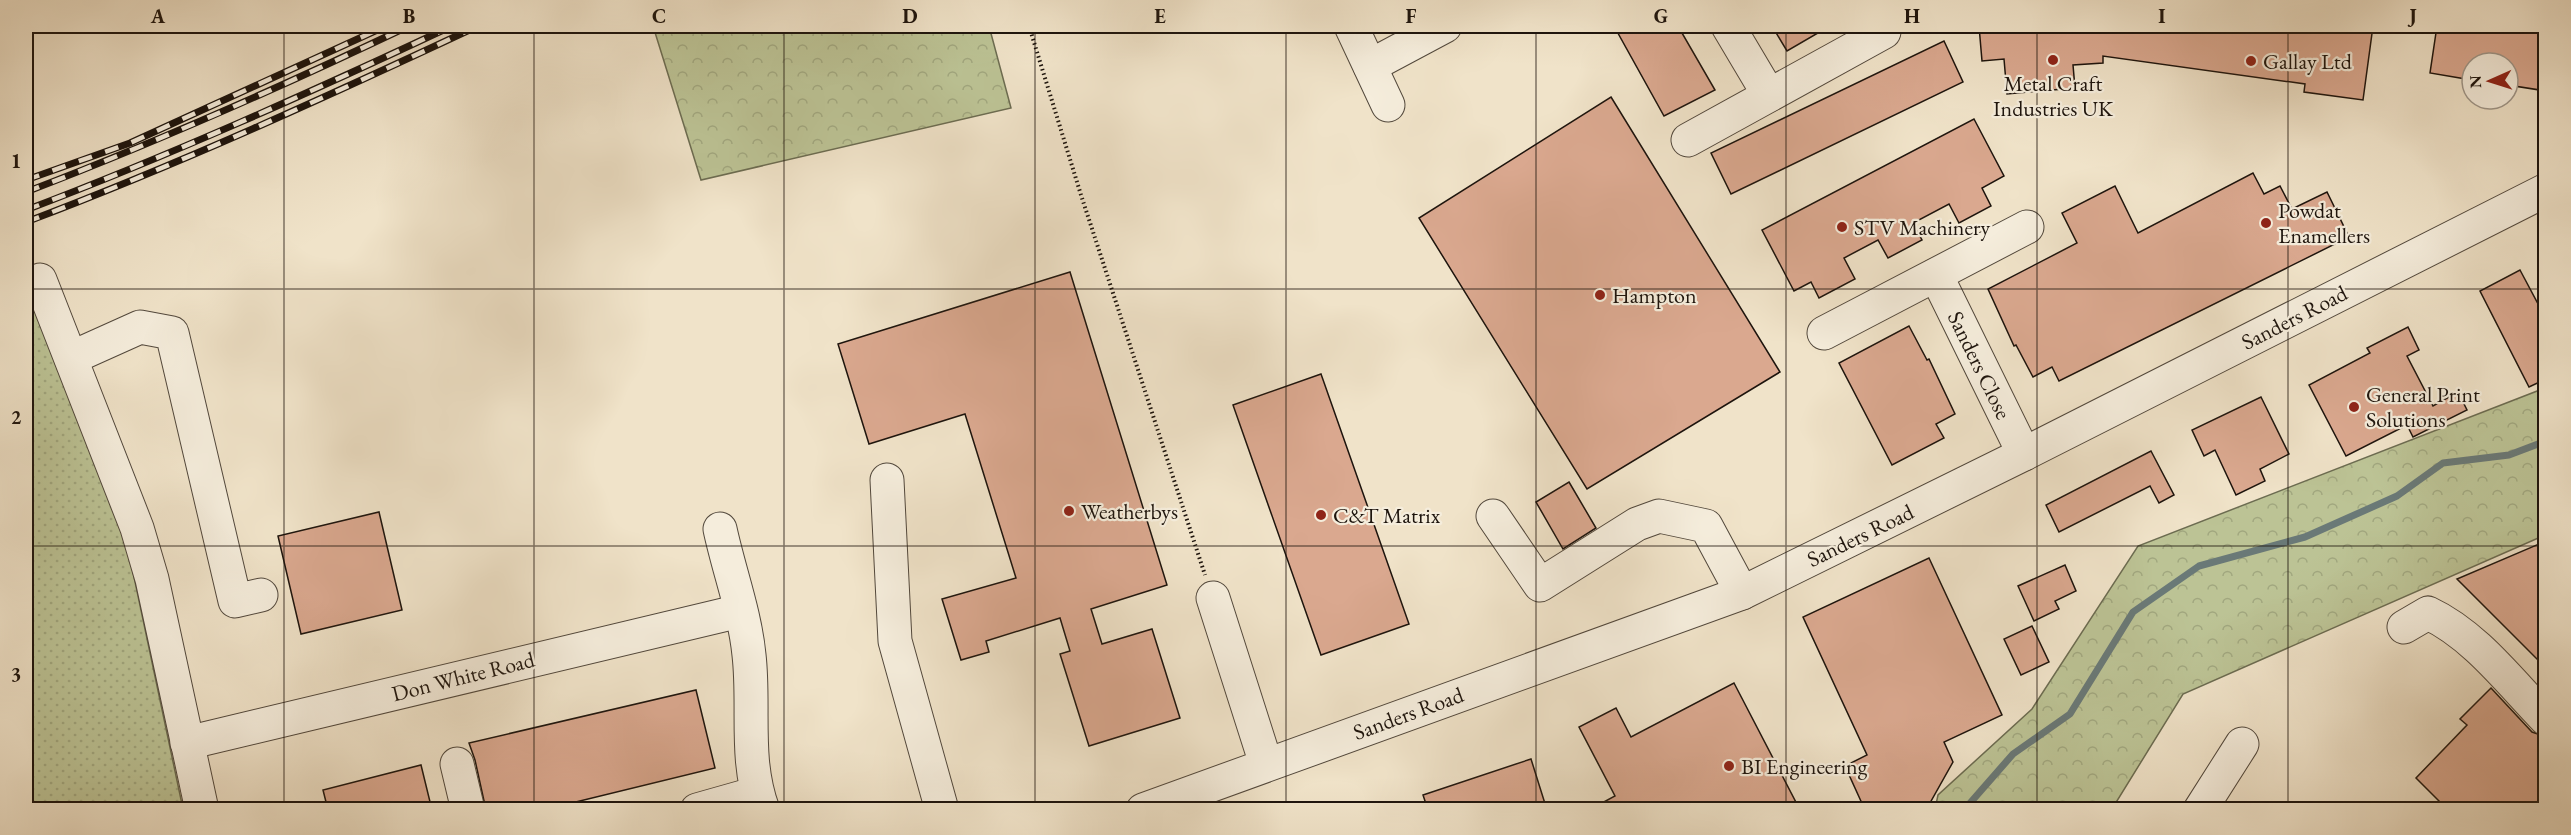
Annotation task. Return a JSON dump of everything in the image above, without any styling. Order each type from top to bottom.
[{"type":"street","points":[[1351,26],[1388,105]]},
{"type":"street","points":[[1370,66],[1445,26]]},
{"type":"street","points":[[1728,26],[1769,95]]},
{"type":"street","points":[[1688,140],[1769,95],[1870,33]]},
{"type":"street","name":"Sanders Road","points":[[1143,810],[1742,593],[2024,454],[2546,190]]},
{"type":"street","points":[[1824,333],[2027,227]]},
{"type":"street","name":"Sanders Close","points":[[1936,275],[2024,454]]},
{"type":"street","points":[[40,280],[137,528],[152,579],[202,810]]},
{"type":"street","points":[[71,358],[140,327],[172,333],[235,602],[261,595]]},
{"type":"street","points":[[887,480],[895,641],[942,810]]},
{"type":"street","points":[[1492,516],[1540,585],[1637,524],[1659,516],[1707,526],[1742,593]]},
{"type":"street","points":[[698,810],[760,801],[751,745],[749,652],[720,529]]},
{"type":"street","points":[[1213,598],[1266,764]]},
{"type":"street","name":"Don White Road","points":[[187,743],[740,611]]},
{"type":"street","points":[[2404,627],[2428,613],[2450,623],[2546,719]]},
{"type":"street","points":[[2200,810],[2242,744]]},
{"type":"street","points":[[457,764],[468,810]]},
{"type":"path","points":[[1029,26],[1081,195],[1213,598]]},
{"type":"green space","points":[[653,26],[989,26],[1011,108],[701,180]]},
{"type":"green space","points":[[26,278],[126,539],[183,809],[26,809]]},
{"type":"green space","points":[[2545,388],[2545,535],[2183,694],[2112,809],[1935,809],[1938,795],[2032,709],[2138,546]]},
{"type":"building","points":[[1614,26],[1678,26],[1715,90],[1664,116]]},
{"type":"building","points":[[1772,26],[1830,26],[1787,51]]},
{"type":"building","name":"Gallay Ltd","points":[[1979,26],[2373,26],[2363,100],[2304,92],[2305,84],[2103,56],[2103,63],[2073,65],[2075,88],[2007,94],[2004,59],[1982,61]]},
{"type":"building","points":[[2437,26],[2546,26],[2546,91],[2520,87],[2520,51],[2460,51],[2460,78],[2430,73]]},
{"type":"building","points":[[1944,41],[1963,82],[1731,194],[1711,153]]},
{"type":"building","name":"Hampton","points":[[1611,97],[1780,372],[1587,489],[1419,218]]},
{"type":"building","name":"STV Machinery","points":[[1974,119],[2004,176],[1982,188],[1991,206],[1959,223],[1949,204],[1913,223],[1922,240],[1888,258],[1878,240],[1844,258],[1855,279],[1819,298],[1811,282],[1794,291],[1762,230]]},
{"type":"building","points":[[2253,173],[2264,194],[2280,186],[2292,209],[2327,192],[2349,237],[2059,381],[2052,367],[2033,377],[2016,345],[2014,346],[1988,289],[2077,243],[2062,213],[2115,186],[2138,233]]},
{"type":"building","points":[[2520,270],[2546,319],[2546,379],[2529,387],[2480,291]]},
{"type":"building","name":"Weatherbys","points":[[1070,272],[1167,585],[1091,609],[1102,644],[1152,629],[1180,718],[1089,746],[1060,654],[1070,651],[1060,618],[986,641],[989,652],[961,660],[942,599],[1016,578],[965,414],[869,444],[838,344]]},
{"type":"building","points":[[1909,326],[1927,360],[1929,359],[1955,414],[1936,424],[1944,438],[1892,465],[1839,363]]},
{"type":"building","points":[[2408,327],[2419,350],[2407,356],[2433,406],[2458,392],[2467,410],[2413,437],[2407,425],[2346,456],[2309,385],[2370,353],[2367,348]]},
{"type":"building","name":"C&T Matrix","points":[[1321,374],[1409,624],[1321,655],[1233,405]]},
{"type":"building","points":[[2261,397],[2289,454],[2260,469],[2265,481],[2236,495],[2215,450],[2204,456],[2192,430]]},
{"type":"building","points":[[2151,451],[2174,495],[2159,503],[2150,486],[2059,532],[2046,505]]},
{"type":"building","points":[[1569,482],[1596,528],[1563,549],[1536,502]]},
{"type":"building","points":[[379,512],[402,610],[301,634],[278,536]]},
{"type":"building","points":[[2546,541],[2546,668],[2457,579]]},
{"type":"building","points":[[1929,558],[2002,715],[1944,742],[1953,762],[1926,810],[1865,810],[1845,766],[1867,755],[1803,617]]},
{"type":"building","points":[[2065,565],[2076,591],[2055,601],[2059,609],[2034,621],[2018,586]]},
{"type":"building","points":[[2032,626],[2049,662],[2021,675],[2004,639]]},
{"type":"building","points":[[1734,683],[1800,810],[1589,810],[1615,796],[1579,727],[1616,708],[1631,737]]},
{"type":"building","points":[[2491,688],[2532,732],[2546,737],[2546,810],[2448,810],[2416,778],[2467,725],[2460,719]]},
{"type":"building","points":[[696,690],[715,768],[543,810],[486,810],[469,743]]},
{"type":"building","points":[[1531,759],[1547,810],[1428,810],[1423,795]]},
{"type":"building","points":[[421,765],[432,810],[328,810],[323,790]]},
{"type":"waterway","points":[[1964,810],[2013,754],[2070,714],[2133,612],[2199,566],[2305,537],[2397,496],[2443,463],[2509,455],[2546,441]]},
{"type":"railway","points":[[26,180],[130,143],[386,26]]},
{"type":"railway","points":[[26,192],[219,113],[409,26]]},
{"type":"railway","points":[[26,210],[240,122],[452,26]]},
{"type":"railway","points":[[26,222],[197,153],[478,26]]},
{"type":"place","name":"Metal Craft Industries UK","points":[[2053,60]]},
{"type":"place","name":"Gallay Ltd","points":[[2251,61]]},
{"type":"place","name":"Powdat Enamellers","points":[[2266,223]]},
{"type":"place","name":"STV Machinery","points":[[1842,227]]},
{"type":"place","name":"Hampton","points":[[1600,295]]},
{"type":"place","name":"General Print Solutions","points":[[2354,407]]},
{"type":"place","name":"Weatherbys","points":[[1069,511]]},
{"type":"place","name":"C&T Matrix","points":[[1321,515]]},
{"type":"place","name":"BI Engineering","points":[[1729,766]]}]
